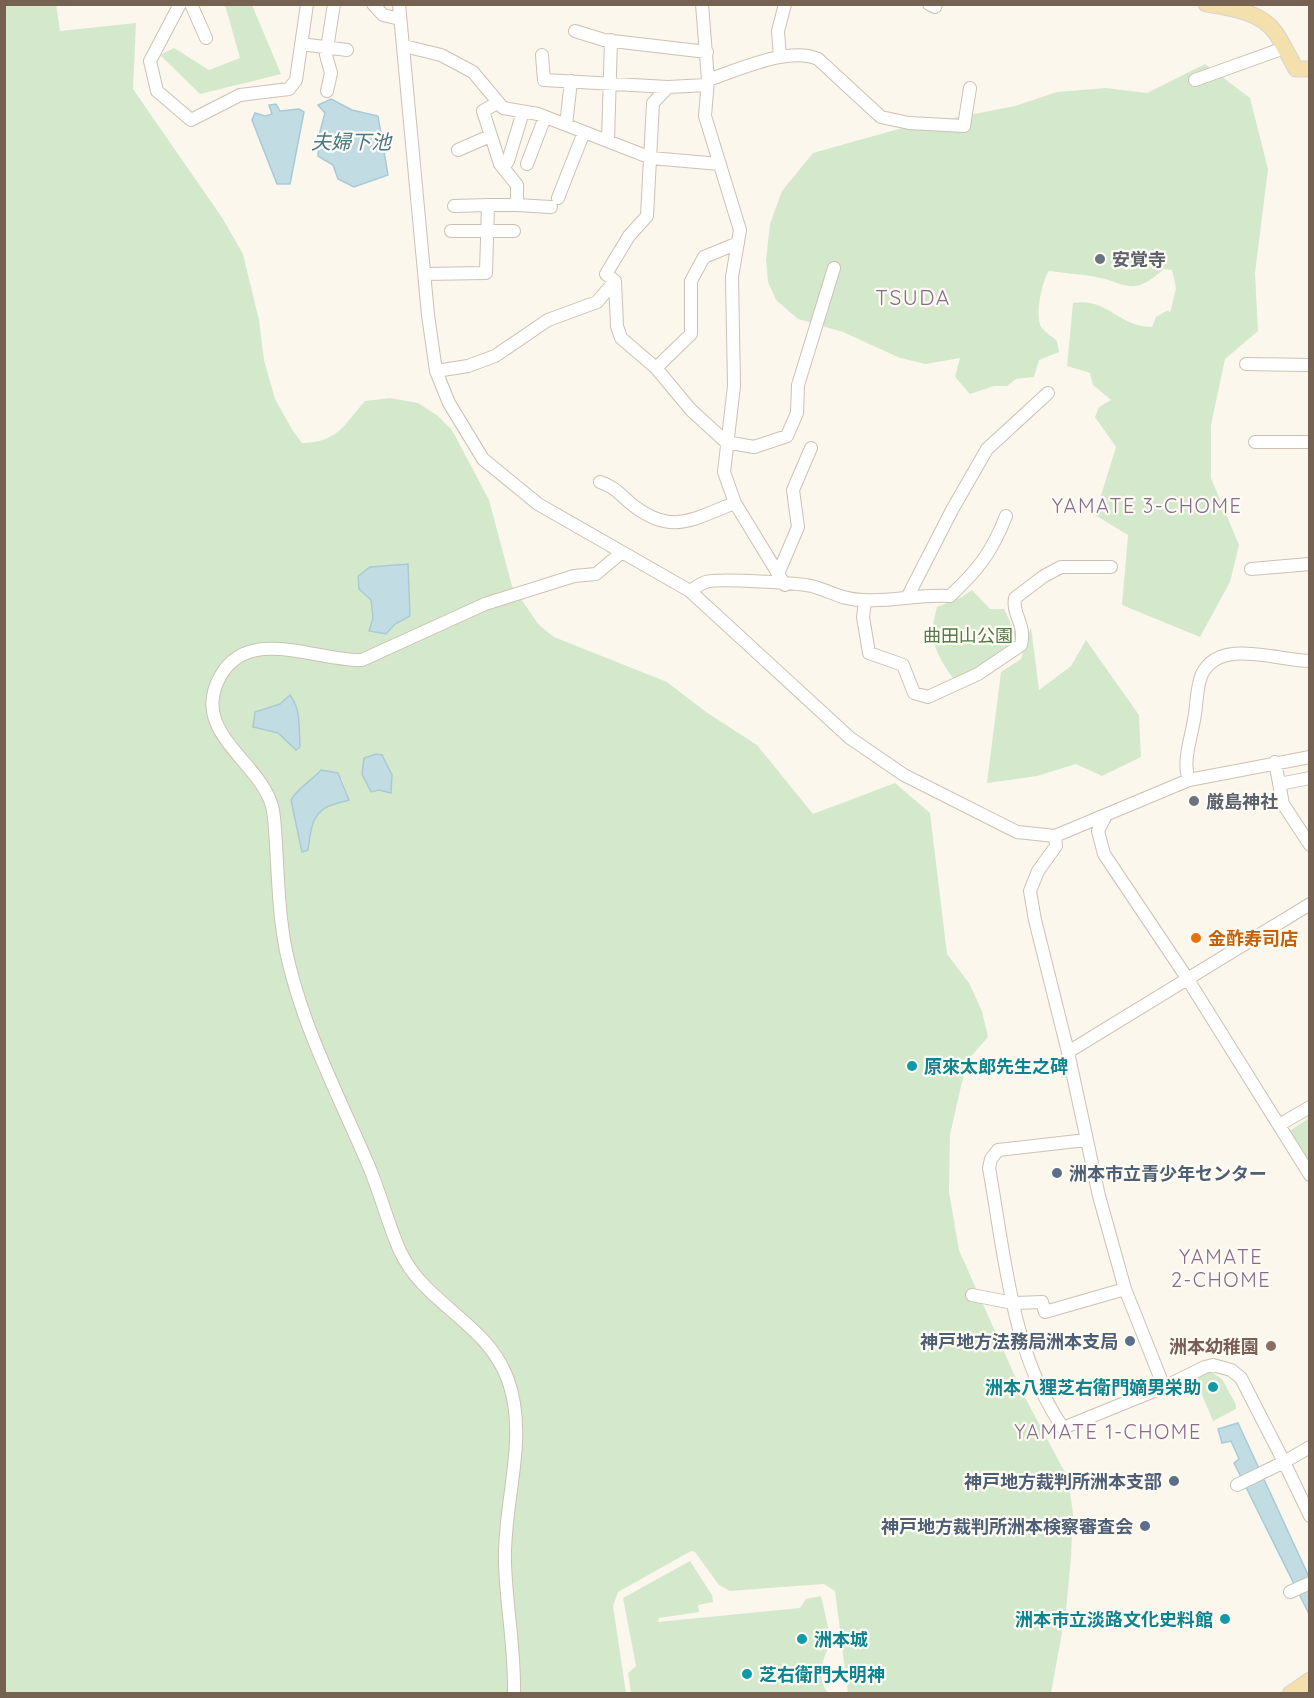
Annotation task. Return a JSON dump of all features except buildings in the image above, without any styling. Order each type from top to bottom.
[{"type":"main road","points":[[1206,4],[1239,9],[1266,24],[1274,31],[1296,69],[1310,69]]},
{"type":"main road","points":[[1290,1694],[1310,1680]]},
{"type":"street","points":[[180,4],[150,61],[157,91],[191,120],[240,95],[289,89],[296,81],[307,4]]},
{"type":"street","points":[[191,4],[207,38]]},
{"type":"street","points":[[327,91],[331,73],[326,55],[334,4]]},
{"type":"street","points":[[373,4],[383,15],[400,19]]},
{"type":"street","points":[[399,4],[424,274],[436,371],[449,403],[483,459],[538,504],[690,591],[850,738],[877,759],[1017,832],[1055,836],[1189,780],[1310,757]]},
{"type":"street","points":[[702,4],[707,52],[705,116],[740,230],[732,277],[734,386],[724,472],[735,503],[782,579]]},
{"type":"street","points":[[780,57],[778,31],[785,4]]},
{"type":"street","points":[[929,4],[935,7],[936,4]]},
{"type":"street","points":[[575,31],[611,40],[707,52]]},
{"type":"street","points":[[608,141],[611,40]]},
{"type":"street","points":[[301,44],[347,50]]},
{"type":"street","points":[[404,46],[441,56],[473,72],[503,108],[545,117],[651,158],[720,164]]},
{"type":"street","points":[[1195,80],[1284,48]]},
{"type":"street","points":[[542,55],[544,80],[668,87],[707,83],[780,57],[797,54],[818,59],[879,116],[909,123],[964,126],[970,88]]},
{"type":"street","points":[[566,125],[571,81]]},
{"type":"street","points":[[668,87],[653,103],[647,216],[629,236],[606,274],[615,281],[617,326],[621,338],[656,368],[690,410],[726,442],[754,447],[787,436],[797,413],[798,385],[834,268]]},
{"type":"street","points":[[497,103],[483,111],[503,168],[517,185],[517,205]]},
{"type":"street","points":[[503,168],[508,161],[523,112]]},
{"type":"street","points":[[528,164],[545,117]]},
{"type":"street","points":[[454,206],[555,202],[584,132]]},
{"type":"street","points":[[458,150],[490,136]]},
{"type":"street","points":[[424,274],[486,273],[488,205]]},
{"type":"street","points":[[451,231],[514,231]]},
{"type":"street","points":[[656,368],[691,334],[691,281],[704,257],[738,243]]},
{"type":"street","points":[[436,371],[468,366],[495,356],[548,320],[597,302],[615,281]]},
{"type":"street","points":[[1246,364],[1310,365]]},
{"type":"street","points":[[908,596],[952,510],[987,449],[1048,393]]},
{"type":"street","points":[[1255,442],[1310,442]]},
{"type":"street","points":[[782,579],[798,527],[793,490],[811,448]]},
{"type":"street","points":[[600,482],[613,486],[644,514],[672,524],[735,503]]},
{"type":"street","points":[[690,591],[706,582],[723,579],[782,579],[816,587],[838,598],[865,601],[908,596],[950,596],[978,570],[995,544],[1006,516]]},
{"type":"street","points":[[514,1694],[515,1652],[505,1562],[506,1521],[517,1420],[508,1380],[489,1345],[476,1330],[428,1289],[401,1253],[376,1184],[319,1058],[296,995],[285,946],[272,807],[261,782],[228,746],[212,705],[221,675],[230,664],[251,652],[265,648],[345,661],[363,660],[485,604],[574,576],[596,574],[621,552]]},
{"type":"street","points":[[1251,569],[1310,564]]},
{"type":"street","points":[[865,601],[863,617],[869,653],[903,665],[914,693],[928,697],[978,674],[1021,645],[1024,631],[1013,606],[1015,598],[1044,576],[1062,567],[1111,567]]},
{"type":"street","points":[[1189,780],[1187,762],[1201,676],[1211,661],[1222,656],[1251,654],[1310,661]]},
{"type":"street","points":[[1275,762],[1283,804],[1310,845]]},
{"type":"street","points":[[1280,784],[1310,778]]},
{"type":"street","points":[[1105,817],[1098,831],[1104,854],[1187,979],[1310,1175]]},
{"type":"street","points":[[1055,836],[1056,846],[1038,871],[1030,891],[1086,1140],[1125,1289],[1164,1387]]},
{"type":"street","points":[[1068,1052],[1310,904]]},
{"type":"street","points":[[1279,1125],[1310,1107]]},
{"type":"street","points":[[1086,1140],[998,1150],[991,1158],[989,1168],[1013,1303],[1044,1400],[1063,1428],[1164,1387],[1204,1367],[1213,1365],[1231,1370],[1241,1378],[1310,1516]]},
{"type":"street","points":[[972,1295],[1013,1303],[1042,1302],[1045,1312],[1125,1289]]},
{"type":"street","points":[[1237,1485],[1310,1447]]},
{"type":"street","points":[[1290,1592],[1310,1583]]},
{"type":"green space","points":[[56,4],[60,31],[136,23],[133,89],[223,219],[243,254],[259,320],[264,360],[275,399],[302,443],[324,440],[332,436],[345,425],[365,401],[390,398],[418,403],[438,416],[452,430],[489,500],[512,586],[539,625],[554,637],[667,682],[706,712],[757,745],[813,814],[895,783],[930,813],[947,954],[969,983],[982,1011],[988,1037],[968,1060],[950,1135],[949,1192],[959,1250],[1021,1390],[1068,1478],[1073,1514],[1066,1611],[1051,1693],[848,1693],[835,1591],[824,1584],[730,1591],[719,1585],[695,1552],[691,1551],[618,1592],[613,1606],[626,1693],[5,1694],[4,5]],"holes":[[[408,564],[410,616],[395,624],[389,632],[369,631],[373,618],[371,600],[359,589],[358,576],[370,567]],[[280,704],[294,749],[278,733],[267,728],[255,712]],[[376,754],[391,793],[379,790],[371,792],[362,774],[364,758]],[[319,771],[342,779],[349,800],[327,807],[317,816],[308,850],[303,852],[292,800]]]},
{"type":"green space","points":[[225,5],[252,5],[281,74],[200,94],[160,55],[174,48],[209,70],[240,58]]},
{"type":"green space","points":[[1205,64],[1250,98],[1268,169],[1255,273],[1258,331],[1225,359],[1211,425],[1211,478],[1239,545],[1230,582],[1200,637],[1122,605],[1128,535],[1095,515],[1116,447],[1095,417],[1099,407],[1111,400],[1093,385],[1090,373],[1067,366],[1073,303],[1095,304],[1131,322],[1152,327],[1156,317],[1168,310],[1170,313],[1176,288],[1172,270],[1164,269],[1153,278],[1136,286],[1091,276],[1049,271],[1042,291],[1039,317],[1042,328],[1057,341],[1059,352],[1039,360],[1034,377],[1016,379],[1007,386],[994,386],[970,394],[955,377],[960,358],[926,364],[900,358],[843,332],[798,319],[776,300],[768,282],[766,260],[770,224],[782,191],[813,153],[902,128],[1015,106],[1057,92],[1106,88],[1147,93]]},
{"type":"green space","name":"曲田山公園","points":[[972,590],[990,609],[1004,609],[1016,634],[998,657],[981,668],[953,678],[935,645],[934,618],[937,607],[962,597]]},
{"type":"green space","points":[[1031,627],[1039,690],[1071,666],[1086,640],[1139,715],[1141,757],[1102,776],[1076,764],[1037,776],[987,783],[1001,672],[1021,659]]},
{"type":"green space","points":[[1309,1118],[1309,1169],[1288,1132]]},
{"type":"green space","points":[[1210,1371],[1222,1379],[1236,1405],[1236,1409],[1213,1421],[1195,1378]]},
{"type":"green space","points":[[690,1561],[712,1595],[713,1602],[698,1605],[699,1612],[659,1618],[658,1622],[800,1608],[806,1599],[821,1596],[832,1644],[825,1655],[822,1668],[822,1682],[828,1693],[631,1693],[628,1673],[636,1666],[623,1598]]},
{"type":"water","name":"夫婦下池","points":[[331,99],[352,110],[378,116],[388,175],[354,187],[338,179],[333,165],[318,156],[319,135],[325,113],[318,105]]},
{"type":"water","points":[[276,104],[280,111],[299,109],[304,112],[290,184],[277,184],[252,120],[255,113],[265,116],[272,114],[269,105]]},
{"type":"water","points":[[408,564],[410,616],[395,624],[386,634],[369,631],[373,618],[371,600],[359,589],[358,576],[370,567]]},
{"type":"water","points":[[290,695],[296,706],[299,720],[300,747],[296,750],[278,733],[253,727],[255,712],[280,704]]},
{"type":"water","points":[[376,754],[382,755],[392,775],[391,793],[379,790],[371,792],[362,774],[364,758]]},
{"type":"water","points":[[321,770],[338,773],[349,800],[321,811],[314,821],[308,850],[302,852],[291,800]]},
{"type":"water","points":[[1238,1423],[1309,1577],[1309,1614],[1234,1463],[1239,1459],[1231,1441],[1222,1443],[1218,1429]]},
{"type":"place","name":"安覚寺","points":[[1100,259]]},
{"type":"place","name":"厳島神社","points":[[1194,801]]},
{"type":"place","name":"金酢寿司店","points":[[1196,938]]},
{"type":"place","name":"原來太郎先生之碑","points":[[912,1066]]},
{"type":"place","name":"洲本市立青少年センター","points":[[1057,1173]]},
{"type":"place","name":"神戸地方法務局洲本支局","points":[[1130,1341]]},
{"type":"place","name":"洲本幼稚園","points":[[1271,1346]]},
{"type":"place","name":"洲本八狸芝右衛門嫡男栄助","points":[[1213,1387]]},
{"type":"place","name":"神戸地方裁判所洲本支部","points":[[1174,1481]]},
{"type":"place","name":"神戸地方裁判所洲本検察審査会","points":[[1145,1526]]},
{"type":"place","name":"洲本市立淡路文化史料館","points":[[1225,1619]]},
{"type":"place","name":"洲本城","points":[[802,1639]]},
{"type":"place","name":"芝右衛門大明神","points":[[747,1674]]},
{"type":"district","name":"TSUDA","points":[[913,297]]},
{"type":"district","name":"YAMATE 3-CHOME","points":[[1147,505]]},
{"type":"district","name":"YAMATE 2-CHOME","points":[[1221,1268]]},
{"type":"district","name":"YAMATE 1-CHOME","points":[[1108,1431]]}]
